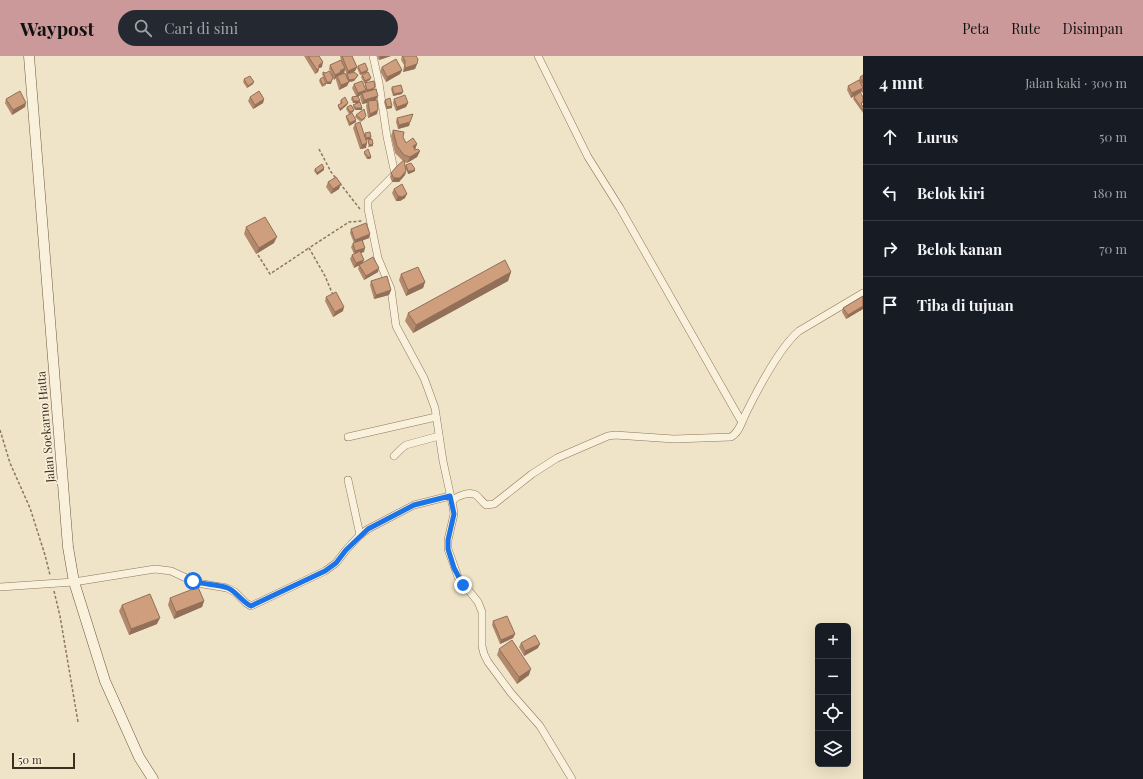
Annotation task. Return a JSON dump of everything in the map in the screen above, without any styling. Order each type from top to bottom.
[{"type":"street","name":"Jalan Soekarno Hatta","points":[[29,56],[59,450],[68,547],[74,582],[105,681],[139,757],[153,779]]},
{"type":"street","points":[[373,56],[395,174],[368,201],[368,209],[378,258],[391,289],[396,326],[432,396],[454,514],[448,540],[448,549],[458,577],[478,602],[482,612],[482,646],[488,662],[511,693],[540,726],[572,779]]},
{"type":"street","points":[[538,56],[588,157],[620,208],[740,419],[743,419]]},
{"type":"street","points":[[0,587],[74,582],[155,569],[171,571],[198,583],[227,588],[235,592],[251,606],[325,571],[336,563],[360,535],[368,529],[414,505],[473,494],[477,495],[486,504],[494,504],[532,474],[557,458],[608,436],[615,435],[674,439],[731,437],[737,433],[766,376],[792,337],[863,293]]},
{"type":"street","points":[[348,437],[436,417]]},
{"type":"street","points":[[394,456],[406,445],[439,436]]},
{"type":"street","points":[[348,480],[360,535]]},
{"type":"path","points":[[319,149],[332,172],[361,209]]},
{"type":"path","points":[[258,255],[270,274],[349,222],[370,221]]},
{"type":"path","points":[[309,248],[325,276],[333,295]]},
{"type":"path","points":[[0,430],[10,463],[30,508],[45,555],[60,616],[78,722]]},
{"type":"building","points":[[308,56],[319,56],[323,62],[319,65],[317,70]]},
{"type":"building","points":[[342,56],[352,56],[357,67],[348,71]]},
{"type":"building","points":[[402,56],[416,56],[418,59],[417,64],[405,68],[405,60]]},
{"type":"building","points":[[396,59],[402,70],[387,77],[382,67]]},
{"type":"building","points":[[341,60],[345,68],[335,75],[330,65]]},
{"type":"building","points":[[365,63],[368,70],[361,73],[358,66]]},
{"type":"building","points":[[329,71],[333,77],[331,82],[327,82],[323,72],[326,73]]},
{"type":"building","points":[[354,72],[358,75],[355,79],[349,80],[347,74]]},
{"type":"building","points":[[368,72],[371,78],[365,81],[362,75]]},
{"type":"building","points":[[345,73],[349,82],[341,85],[337,76]]},
{"type":"building","points":[[863,75],[863,83],[860,77]]},
{"type":"building","points":[[250,76],[254,82],[248,86],[244,79]]},
{"type":"building","points":[[323,77],[326,83],[323,85],[320,79]]},
{"type":"building","points":[[859,80],[863,88],[852,93],[848,86]]},
{"type":"building","points":[[362,81],[366,90],[358,93],[354,84]]},
{"type":"building","points":[[374,81],[375,87],[367,90],[365,83]]},
{"type":"building","points":[[401,85],[403,92],[394,94],[392,87]]},
{"type":"building","points":[[376,89],[378,96],[364,100],[362,93]]},
{"type":"building","points":[[20,91],[26,103],[13,110],[6,99]]},
{"type":"building","points":[[259,91],[264,99],[255,105],[250,97]]},
{"type":"building","points":[[860,92],[863,97],[863,102],[861,103],[862,106],[863,105],[863,110],[854,97]]},
{"type":"building","points":[[405,95],[408,103],[397,107],[394,99]]},
{"type":"building","points":[[358,96],[360,101],[354,101],[352,97]]},
{"type":"building","points":[[345,97],[348,103],[340,109],[338,105],[342,103],[341,100]]},
{"type":"building","points":[[390,98],[392,106],[387,107],[385,100]]},
{"type":"building","points":[[377,100],[378,110],[370,114],[368,101]]},
{"type":"building","points":[[360,102],[362,108],[356,108],[353,105]]},
{"type":"building","points":[[351,105],[354,110],[350,112],[347,107]]},
{"type":"building","points":[[364,109],[366,116],[362,120],[356,115]]},
{"type":"building","points":[[352,113],[356,120],[350,123],[346,116]]},
{"type":"building","points":[[413,114],[410,122],[399,125],[397,118]]},
{"type":"building","points":[[360,122],[367,143],[362,145],[355,124]]},
{"type":"building","points":[[393,130],[404,132],[403,137],[406,143],[413,138],[417,144],[413,146],[415,150],[418,149],[420,151],[410,157],[404,155],[397,146]]},
{"type":"building","points":[[370,132],[371,137],[366,138],[365,133]]},
{"type":"building","points":[[372,139],[373,144],[369,145],[368,140]]},
{"type":"building","points":[[368,149],[371,157],[368,157],[364,152]]},
{"type":"building","points":[[404,160],[406,171],[400,178],[394,178],[391,173]]},
{"type":"building","points":[[411,163],[415,169],[408,171],[406,165]]},
{"type":"building","points":[[322,164],[324,168],[317,173],[315,169]]},
{"type":"building","points":[[336,177],[341,184],[333,189],[328,182]]},
{"type":"building","points":[[402,184],[407,194],[402,197],[398,196],[394,189]]},
{"type":"building","points":[[265,217],[277,237],[259,248],[246,227]]},
{"type":"building","points":[[366,223],[370,234],[355,240],[351,229]]},
{"type":"building","points":[[362,240],[365,248],[355,251],[353,243]]},
{"type":"building","points":[[360,251],[364,260],[356,263],[352,255]]},
{"type":"building","points":[[373,257],[379,268],[366,276],[359,265]]},
{"type":"building","points":[[505,260],[511,272],[416,325],[408,313]]},
{"type":"building","points":[[418,267],[425,282],[408,290],[401,274]]},
{"type":"building","points":[[387,276],[391,290],[376,295],[371,281]]},
{"type":"building","points":[[336,292],[344,307],[335,312],[326,297]]},
{"type":"building","points":[[863,296],[863,306],[848,315],[843,308]]},
{"type":"building","points":[[198,587],[204,601],[176,612],[170,598]]},
{"type":"building","points":[[150,594],[160,618],[131,629],[122,605]]},
{"type":"building","points":[[507,616],[515,634],[501,640],[493,621]]},
{"type":"building","points":[[535,635],[540,644],[525,651],[521,643]]},
{"type":"building","points":[[512,640],[531,669],[519,677],[499,649]]},
{"type":"route","points":[[193,581],[227,588],[235,592],[251,606],[325,571],[336,563],[360,535],[378,523],[414,505],[450,496],[454,507],[454,514],[450,528],[448,549],[454,568],[463,585]]}]
